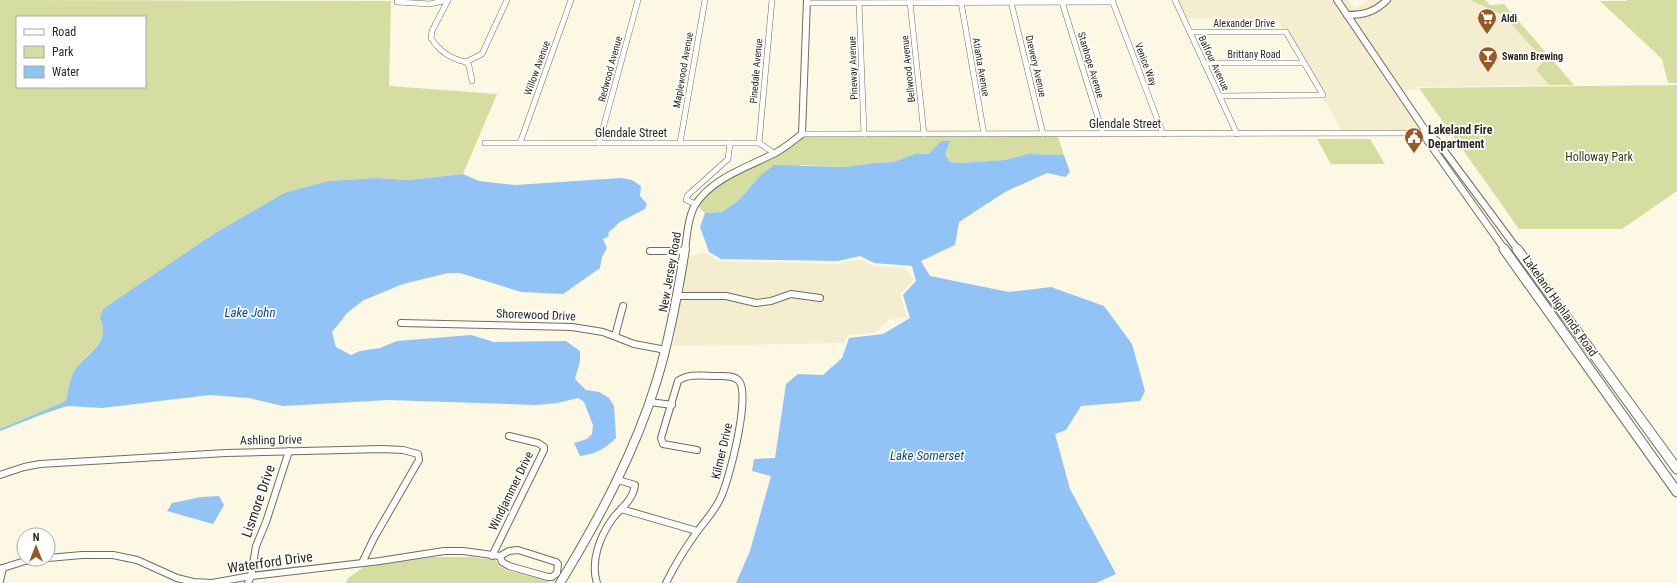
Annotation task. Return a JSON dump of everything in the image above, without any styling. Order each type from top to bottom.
[{"type":"main road","name":"Lakeland Highlands Road","points":[[1337,0],[1426,133],[1437,141],[1460,171],[1677,469]]},
{"type":"main road","name":"Lakeland Highlands Road","points":[[1426,133],[1427,140],[1677,492]]},
{"type":"main road","points":[[1660,469],[1677,483]]},
{"type":"street","points":[[397,2],[430,4],[448,0]]},
{"type":"street","points":[[448,0],[432,31],[431,38],[438,47],[453,59],[466,62],[482,54],[507,0]]},
{"type":"street","name":"Willow Avenue","points":[[520,143],[571,0]]},
{"type":"street","name":"Redwood Avenue","points":[[599,143],[638,0]]},
{"type":"street","name":"Maplewood Avenue","points":[[680,143],[705,0]]},
{"type":"street","name":"Pinedale Avenue","points":[[759,143],[772,0]]},
{"type":"street","name":"Balfour Avenue","points":[[1175,0],[1236,134]]},
{"type":"street","points":[[1347,15],[1372,13],[1388,0]]},
{"type":"street","points":[[802,134],[807,1],[1112,1]]},
{"type":"street","name":"Venice Way","points":[[1112,1],[1163,134]]},
{"type":"street","name":"Pineway Avenue","points":[[859,2],[864,134]]},
{"type":"street","name":"Bellwood Avenue","points":[[910,2],[924,134]]},
{"type":"street","name":"Atlanta Avenue","points":[[961,2],[984,134]]},
{"type":"street","name":"Drewery Avenue","points":[[1011,2],[1044,134]]},
{"type":"street","name":"Stanhope Avenue","points":[[1062,2],[1103,134]]},
{"type":"street","name":"Alexander Drive","points":[[1190,32],[1286,32],[1304,63]]},
{"type":"street","points":[[466,62],[469,66],[472,81]]},
{"type":"street","name":"Brittany Road","points":[[1204,62],[1304,63]]},
{"type":"street","points":[[1220,96],[1323,95],[1304,63]]},
{"type":"street","name":"Glendale Street","points":[[802,134],[1448,133]]},
{"type":"street","name":"New Jersey Road","points":[[560,583],[582,547],[618,480],[650,402],[666,350],[690,218],[696,204],[714,186],[774,154],[802,134]]},
{"type":"street","name":"Glendale Street","points":[[485,143],[759,143]]},
{"type":"street","points":[[696,204],[686,200],[687,196],[728,159],[730,143]]},
{"type":"street","points":[[759,143],[774,154]]},
{"type":"street","points":[[650,251],[685,251]]},
{"type":"street","points":[[677,296],[726,296],[756,303],[771,301],[791,294],[820,298]]},
{"type":"street","points":[[615,336],[623,306]]},
{"type":"street","name":"Shorewood Drive","points":[[401,323],[572,327],[591,329],[615,336],[634,344],[666,350]]},
{"type":"street","name":"Kilmer Drive","points":[[666,583],[687,545],[697,531],[704,525],[721,498],[732,466],[741,418],[743,390],[738,381],[723,376],[685,376],[678,381],[672,405]]},
{"type":"street","points":[[650,402],[672,405],[661,438],[663,444],[682,449],[697,450]]},
{"type":"street","name":"Windjammer Drive","points":[[496,556],[544,450],[544,447],[538,443],[509,436]]},
{"type":"street","name":"Ashling Drive","points":[[0,475],[24,467],[50,463],[228,452],[388,449],[414,451],[418,454],[419,460],[374,538],[362,563]]},
{"type":"street","name":"Lismore Drive","points":[[249,579],[256,546],[266,522],[289,451]]},
{"type":"street","points":[[597,583],[594,566],[599,549],[613,519],[632,498],[636,486],[631,483],[618,480]]},
{"type":"street","points":[[621,509],[697,531]]},
{"type":"street","name":"Waterford Drive","points":[[56,557],[88,554],[113,555],[137,560],[164,573],[193,582],[212,583],[444,552],[462,551],[496,556],[509,550],[518,550],[556,562],[558,564],[557,573],[552,577],[548,577],[509,566],[496,556]]},
{"type":"street","points":[[0,581],[2,569],[16,565]]},
{"type":"street","name":"Waterford Drive","points":[[557,573],[565,575]]},
{"type":"shaded area","points":[[1177,0],[1335,0],[1423,131],[1343,132],[1278,21],[1186,18]]},
{"type":"shaded area","points":[[1339,0],[1349,0],[1354,8],[1368,1],[1365,0],[1384,0],[1375,9],[1348,13]]},
{"type":"shaded area","points":[[1391,0],[1470,0],[1503,15],[1544,60],[1536,70],[1549,85],[1418,87],[1418,90],[1402,90],[1350,16],[1374,14]]},
{"type":"shaded area","points":[[701,253],[708,254],[720,261],[838,264],[851,260],[864,261],[874,266],[903,268],[912,276],[913,280],[900,295],[907,317],[888,320],[875,333],[848,335],[844,343],[673,346],[687,257]]},
{"type":"green space","points":[[0,0],[391,1],[389,86],[497,94],[463,174],[408,180],[377,178],[328,181],[284,193],[215,233],[147,280],[100,318],[103,328],[100,342],[73,373],[66,401],[0,429]]},
{"type":"green space","points":[[1470,0],[1485,0],[1490,5],[1504,4],[1574,85],[1549,85],[1536,70],[1544,60],[1503,15]]},
{"type":"green space","points":[[1626,0],[1677,0],[1677,83],[1668,83],[1662,59],[1600,1],[1627,1]]},
{"type":"green space","name":"Holloway Park","points":[[1677,85],[1677,191],[1622,229],[1519,229],[1419,88]]},
{"type":"green space","points":[[802,134],[1057,134],[1064,155],[1028,154],[1005,160],[960,163],[950,162],[945,154],[915,154],[894,162],[845,167],[802,165],[760,176],[739,200],[722,212],[705,213],[696,204],[706,192]]},
{"type":"green space","points":[[1317,139],[1370,139],[1385,164],[1331,164]]},
{"type":"green space","points":[[433,557],[471,557],[496,560],[499,566],[506,570],[549,581],[548,583],[346,583],[347,579],[364,567]]},
{"type":"water","name":"Lake Somerset","points":[[941,141],[950,141],[945,154],[950,162],[960,163],[1005,160],[1028,154],[1064,155],[1070,172],[1065,177],[1047,173],[1005,192],[959,222],[955,245],[921,261],[930,276],[1009,292],[1051,287],[1104,306],[1132,344],[1145,391],[1140,401],[1081,406],[1066,430],[1055,434],[1070,489],[1116,574],[1096,583],[736,583],[750,551],[771,476],[752,471],[754,459],[775,458],[786,384],[798,374],[823,375],[842,358],[849,338],[883,334],[910,318],[903,295],[916,281],[912,266],[874,263],[860,256],[838,261],[721,259],[709,252],[700,227],[705,213],[722,212],[739,200],[760,176],[774,165],[845,167],[894,162],[915,154],[929,154]]},
{"type":"water","name":"Lake John","points":[[463,174],[479,181],[515,185],[621,178],[632,180],[641,186],[640,196],[647,204],[645,209],[620,222],[608,233],[609,236],[603,239],[607,248],[602,257],[600,268],[563,294],[521,292],[460,273],[448,273],[403,284],[364,300],[348,312],[332,332],[336,347],[351,355],[360,351],[380,348],[397,341],[471,335],[494,342],[566,341],[580,351],[580,361],[575,379],[586,390],[599,392],[609,398],[614,406],[616,438],[600,450],[580,456],[574,443],[587,439],[592,434],[593,425],[584,402],[578,398],[557,403],[536,405],[388,400],[283,406],[249,398],[209,395],[102,408],[67,406],[0,431],[0,429],[66,401],[73,373],[100,342],[103,328],[100,318],[103,309],[215,233],[284,193],[328,181],[377,178],[408,180]]},
{"type":"water","points":[[219,496],[224,505],[213,524],[167,511],[172,503],[201,497]]},
{"type":"place","name":"Aldi","points":[[1487,35]]},
{"type":"place","name":"Swann Brewing","points":[[1488,73]]},
{"type":"place","name":"Lakeland Fire Department","points":[[1414,154]]}]
